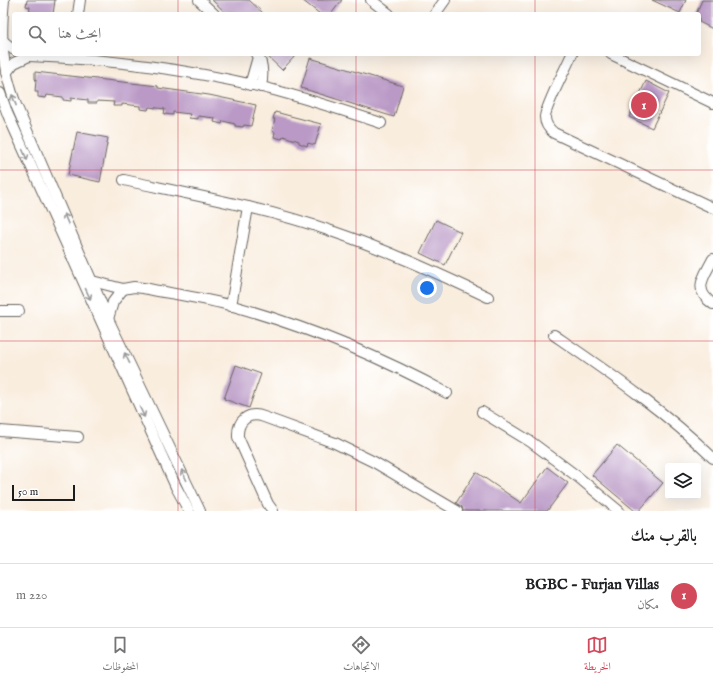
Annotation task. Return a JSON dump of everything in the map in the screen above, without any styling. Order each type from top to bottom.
[{"type":"street","points":[[4,0],[2,19],[3,56],[6,73],[16,105],[108,319],[200,511]]},
{"type":"street","points":[[78,12],[80,0]]},
{"type":"street","points":[[199,0],[212,12]]},
{"type":"street","points":[[371,0],[386,12]]},
{"type":"street","points":[[436,12],[445,0]]},
{"type":"street","points":[[2,40],[12,48]]},
{"type":"street","points":[[6,73],[14,63],[24,56]]},
{"type":"street","points":[[76,56],[195,73],[261,87],[297,96],[381,123]]},
{"type":"street","points":[[250,85],[257,56]]},
{"type":"street","points":[[257,56],[263,74],[261,87]]},
{"type":"street","points":[[571,56],[545,112],[546,124],[549,129],[554,133],[713,208]]},
{"type":"street","points":[[615,56],[713,103]]},
{"type":"street","points":[[0,93],[8,115],[69,251],[176,487],[189,511]]},
{"type":"street","points":[[124,180],[248,207],[292,219],[373,245],[488,296]]},
{"type":"street","points":[[231,306],[248,207]]},
{"type":"street","points":[[713,259],[701,286],[702,294],[713,304]]},
{"type":"street","points":[[92,281],[123,289],[134,287],[143,288],[231,306],[292,324],[332,339],[410,373],[448,393]]},
{"type":"street","points":[[108,319],[114,302],[123,289]]},
{"type":"street","points":[[0,311],[19,311]]},
{"type":"street","points":[[554,335],[608,372],[660,411],[713,458]]},
{"type":"street","points":[[482,412],[531,442],[578,477],[619,511]]},
{"type":"street","points":[[274,511],[268,504],[238,437],[239,425],[247,417],[252,415],[264,417],[335,443],[374,462],[457,511]]},
{"type":"street","points":[[0,431],[78,436]]},
{"type":"building","points":[[27,0],[55,0],[53,12],[29,12],[30,7],[26,6]]},
{"type":"building","points":[[212,0],[249,0],[262,12],[225,12]]},
{"type":"building","points":[[302,0],[342,0],[333,12],[317,12]]},
{"type":"building","points":[[652,0],[686,0],[680,12]]},
{"type":"building","points":[[702,0],[713,0],[713,29],[701,23],[701,12],[697,12]]},
{"type":"building","points":[[267,56],[295,56],[282,70]]},
{"type":"building","points":[[310,58],[403,86],[394,117],[301,88]]},
{"type":"building","points":[[35,72],[158,86],[158,88],[209,95],[256,105],[251,126],[244,125],[243,127],[235,126],[235,124],[223,121],[222,124],[214,122],[215,118],[198,116],[198,119],[189,118],[190,114],[173,112],[173,115],[164,114],[165,109],[149,107],[148,110],[140,109],[140,106],[122,104],[122,106],[113,106],[114,102],[97,101],[97,103],[88,103],[88,100],[71,98],[71,101],[63,100],[63,97],[47,95],[46,98],[38,97],[38,92],[35,92]]},
{"type":"building","points":[[646,81],[669,93],[652,128],[629,117]]},
{"type":"building","points":[[275,112],[321,124],[315,145],[308,143],[307,146],[299,143],[299,141],[283,136],[282,139],[274,137],[275,132],[272,131]]},
{"type":"building","points":[[77,132],[108,138],[100,182],[68,175]]},
{"type":"building","points":[[436,220],[461,232],[445,265],[420,253]]},
{"type":"building","points":[[236,365],[261,374],[249,408],[224,399]]},
{"type":"building","points":[[617,445],[663,483],[639,511],[635,511],[592,475]]},
{"type":"building","points":[[547,467],[568,483],[547,511],[463,511],[462,507],[456,503],[476,472],[521,503]]},
{"type":"place","name":"BGBC - Furjan Villas","points":[[644,105]]}]
